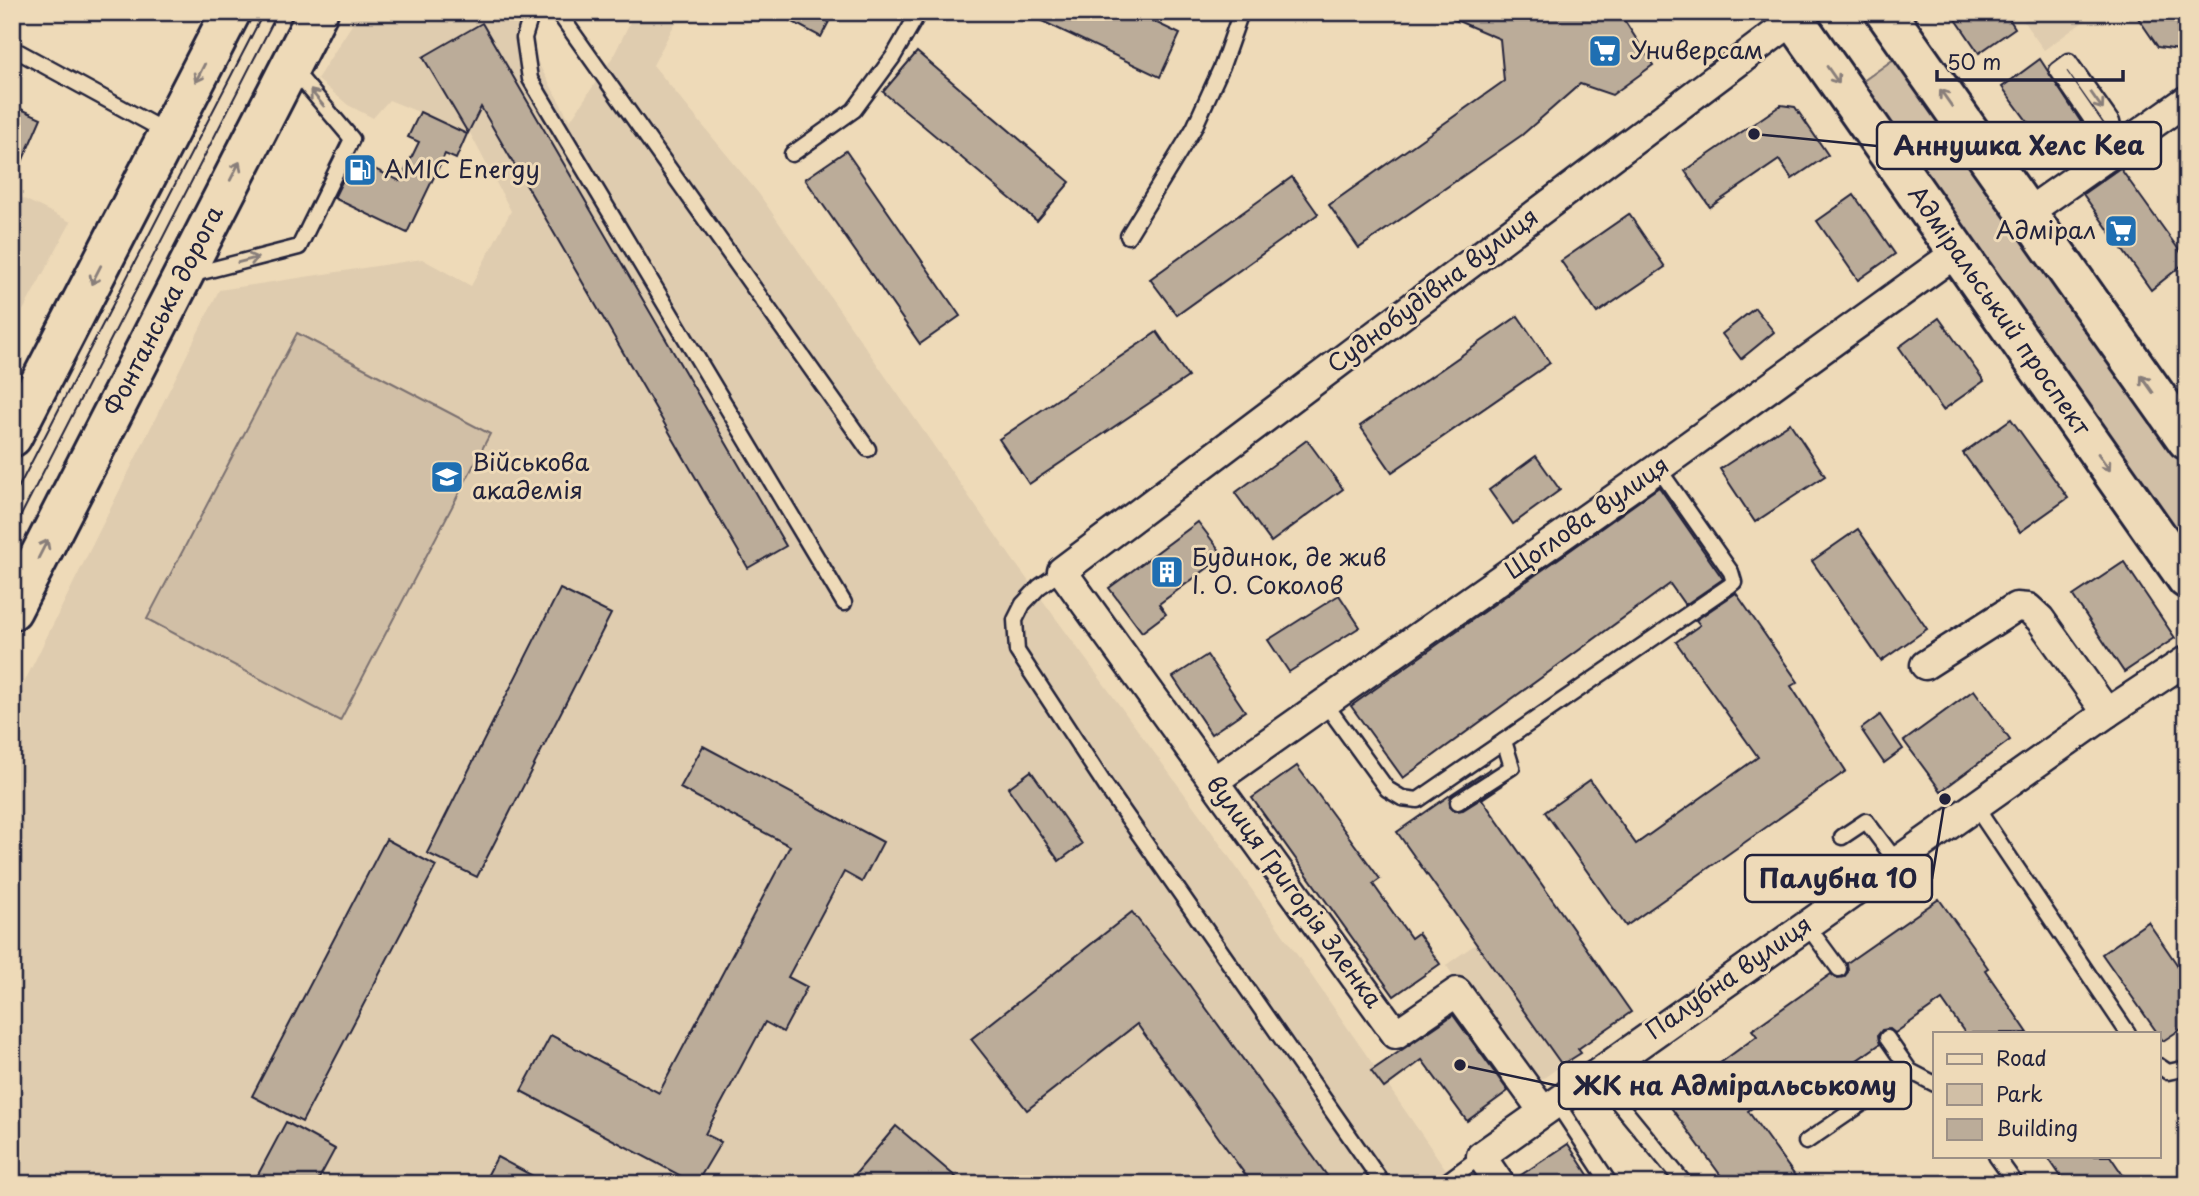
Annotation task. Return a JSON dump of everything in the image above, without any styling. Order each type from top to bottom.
[{"type":"main road","points":[[12,436],[231,12]]},
{"type":"main road","name":"Фонтанська дорога","points":[[12,610],[318,12]]},
{"type":"main road","points":[[1885,12],[2187,440]]},
{"type":"main road","name":"Адміральський проспект","points":[[1794,15],[2187,579]]},
{"type":"street","name":"Суднобудівна вулиця","points":[[1062,571],[1794,15]]},
{"type":"street","points":[[2027,213],[2187,100]]},
{"type":"street","name":"Щоглова вулиця","points":[[1214,780],[1658,468],[1957,252]]},
{"type":"street","name":"вулиця Григорія Зленка","points":[[1062,571],[1396,1034],[1457,992],[1549,1106]]},
{"type":"street","points":[[1925,665],[2016,607],[2028,608],[2040,619],[2107,713]]},
{"type":"street","name":"Палубна вулиця","points":[[1481,1156],[1806,924],[2187,660]]},
{"type":"street","points":[[1481,1156],[1500,1184]]},
{"type":"lane","points":[[532,12],[524,38],[530,79],[844,603]]},
{"type":"lane","points":[[558,12],[868,449]]},
{"type":"lane","points":[[792,154],[853,110],[893,57],[919,12]]},
{"type":"lane","points":[[1128,236],[1194,128],[1222,66],[1241,12]]},
{"type":"lane","points":[[12,48],[169,134]]},
{"type":"lane","points":[[2069,61],[2112,122],[2111,153],[2100,132],[2057,70],[2069,61]]},
{"type":"lane","points":[[181,277],[299,247],[323,201],[352,139],[289,65]]},
{"type":"lane","points":[[1324,702],[1387,789],[1402,798],[1419,800],[1734,582],[1731,572],[1658,468]]},
{"type":"lane","points":[[1062,571],[1039,587],[1023,604],[1015,620],[1017,652],[1107,788],[1383,1184]]},
{"type":"lane","points":[[1458,802],[1512,767],[1504,741]]},
{"type":"lane","points":[[1975,806],[2127,1032]]},
{"type":"lane","points":[[1842,837],[1866,821],[1896,861]]},
{"type":"lane","points":[[1806,924],[1839,969]]},
{"type":"lane","points":[[1888,1038],[1910,1071],[1933,1083]]},
{"type":"lane","points":[[2160,1067],[2168,1072],[2187,1068]]},
{"type":"lane","points":[[1806,1142],[1910,1071]]},
{"type":"lane","points":[[1594,1073],[1685,1184]]},
{"type":"lane","points":[[1549,1106],[1610,1184]]},
{"type":"lane","points":[[1443,1184],[1481,1156]]},
{"type":"lane","points":[[1997,1158],[2016,1184]]},
{"type":"shaded area","name":"Військова академія","points":[[360,12],[510,12],[570,121],[614,55],[635,12],[681,12],[653,65],[759,194],[1013,560],[1200,815],[1456,1184],[12,1184],[12,707],[219,290],[422,259],[471,286],[511,211],[470,133],[389,100],[373,118],[348,105],[317,79]]},
{"type":"shaded area","points":[[2036,12],[2097,12],[2044,50],[2023,21]]},
{"type":"shaded area","points":[[12,193],[71,222],[12,331]]},
{"type":"shaded area","points":[[1477,943],[1562,1065],[1531,1087],[1446,965]]},
{"type":"green space","points":[[1901,54],[2187,458],[2187,568],[1852,89]]},
{"type":"green space","points":[[297,333],[490,434],[340,721],[147,619]]},
{"type":"building","points":[[774,12],[834,12],[821,37]]},
{"type":"building","points":[[1023,12],[1134,12],[1180,34],[1160,77]]},
{"type":"building","points":[[1437,12],[1619,12],[1653,65],[1612,95],[1580,84],[1522,135],[1359,248],[1329,205],[1504,81],[1500,39]]},
{"type":"building","points":[[1951,12],[2005,12],[2015,28],[1979,53]]},
{"type":"building","points":[[2134,12],[2187,12],[2187,51],[2158,47]]},
{"type":"building","points":[[482,23],[786,546],[748,568],[481,107],[468,133],[423,57]]},
{"type":"building","points":[[917,52],[1070,182],[1037,221],[883,92]]},
{"type":"building","points":[[2040,59],[2081,122],[2047,148],[2002,87]]},
{"type":"building","points":[[12,105],[41,118],[12,185]]},
{"type":"building","points":[[1781,105],[1795,107],[1828,155],[1792,179],[1779,160],[1710,207],[1685,171]]},
{"type":"building","name":"AMIC Energy","points":[[420,112],[467,134],[456,159],[445,154],[407,233],[334,198],[353,159],[400,181],[419,142],[408,137]]},
{"type":"building","points":[[846,151],[960,316],[920,344],[805,179]]},
{"type":"building","points":[[2120,168],[2187,261],[2151,290],[2083,194]]},
{"type":"building","points":[[1292,177],[1318,214],[1177,315],[1150,279]]},
{"type":"building","points":[[1854,195],[1895,254],[1858,280],[1817,221]]},
{"type":"building","points":[[1629,214],[1665,267],[1597,313],[1561,261]]},
{"type":"building","points":[[1755,308],[1774,332],[1741,359],[1722,334]]},
{"type":"building","points":[[1518,316],[1550,363],[1392,472],[1360,426]]},
{"type":"building","points":[[1939,318],[1984,381],[1943,410],[1899,347]]},
{"type":"building","points":[[1157,332],[1188,377],[1029,484],[999,439]]},
{"type":"building","points":[[2011,419],[2068,498],[2020,532],[1963,453]]},
{"type":"building","points":[[1790,423],[1825,476],[1755,522],[1720,469]]},
{"type":"building","points":[[1307,440],[1343,489],[1271,542],[1235,493]]},
{"type":"building","points":[[1536,456],[1560,490],[1513,524],[1489,490]]},
{"type":"building","points":[[1659,487],[1723,579],[1685,605],[1670,584],[1403,778],[1351,706]]},
{"type":"building","name":"Будинок, де жив І. О. Соколов","points":[[1198,522],[1224,556],[1159,604],[1166,614],[1142,632],[1109,588]]},
{"type":"building","points":[[1858,529],[1927,629],[1881,661],[1812,561]]},
{"type":"building","points":[[2124,562],[2175,638],[2124,672],[2073,596]]},
{"type":"building","points":[[560,589],[611,614],[477,877],[427,853]]},
{"type":"building","points":[[1736,593],[1798,682],[1791,686],[1846,771],[1626,926],[1545,812],[1590,780],[1636,844],[1758,757],[1676,642],[1700,625],[1696,620]]},
{"type":"building","points":[[1339,595],[1360,627],[1289,672],[1268,640]]},
{"type":"building","points":[[1207,655],[1245,711],[1211,734],[1173,677]]},
{"type":"building","points":[[1974,690],[2010,740],[1941,791],[1904,741]]},
{"type":"building","points":[[1880,715],[1903,749],[1884,763],[1861,729]]},
{"type":"building","points":[[703,746],[883,842],[862,882],[844,872],[788,977],[807,987],[783,1032],[765,1022],[705,1134],[721,1142],[696,1184],[521,1091],[551,1035],[659,1093],[790,846],[680,788]]},
{"type":"building","points":[[1297,766],[1380,879],[1373,884],[1411,938],[1418,933],[1440,964],[1394,996],[1252,798]]},
{"type":"building","points":[[1491,768],[1452,794],[1450,807],[1454,811],[1463,810],[1503,785],[1482,799],[1631,1012],[1578,1049],[1581,1053],[1562,1065],[1397,832],[1453,793]]},
{"type":"building","points":[[1031,771],[1082,844],[1059,861],[1008,788]]},
{"type":"building","points":[[386,839],[436,866],[302,1122],[252,1096]]},
{"type":"building","points":[[1939,899],[1988,968],[1985,970],[2027,1032],[1964,1032],[1942,1000],[1895,1033],[1890,1029],[1882,1030],[1878,1035],[1880,1044],[1801,1099],[1788,1081],[1748,1111],[1801,1184],[1727,1184],[1667,1102],[1757,1036],[1752,1030],[1831,974],[1836,978],[1844,977],[1848,972],[1847,963]]},
{"type":"building","points":[[1132,912],[1188,983],[1333,1184],[1252,1184],[1137,1024],[1027,1110],[971,1039]]},
{"type":"building","points":[[2148,922],[2187,979],[2187,1025],[2163,1041],[2160,1032],[2157,1032],[2102,954]]},
{"type":"building","points":[[1453,1015],[1508,1091],[1467,1121],[1422,1060],[1384,1088],[1371,1071]]},
{"type":"building","points":[[286,1122],[335,1149],[316,1184],[253,1184]]},
{"type":"building","points":[[896,1126],[964,1184],[847,1184]]},
{"type":"building","points":[[1568,1144],[1594,1184],[1516,1184],[1515,1179]]},
{"type":"building","points":[[497,1157],[548,1184],[483,1184]]},
{"type":"building","points":[[2048,1158],[2111,1158],[2129,1184],[2066,1184]]},
{"type":"tram line","points":[[12,500],[264,12]]},
{"type":"tram line","points":[[12,533],[278,12]]},
{"type":"place","name":"Универсам","points":[[1605,51]]},
{"type":"place","name":"Аннушка Хелс Кеа","points":[[1754,134]]},
{"type":"place","name":"AMIC Energy","points":[[360,170]]},
{"type":"place","name":"Адмірал","points":[[2121,231]]},
{"type":"place","name":"Військова академія","points":[[447,477]]},
{"type":"place","name":"Будинок, де жив І. О. Соколов","points":[[1167,572]]},
{"type":"place","name":"Палубна 10","points":[[1945,799]]},
{"type":"place","name":"ЖК на Адміральському","points":[[1460,1065]]}]
